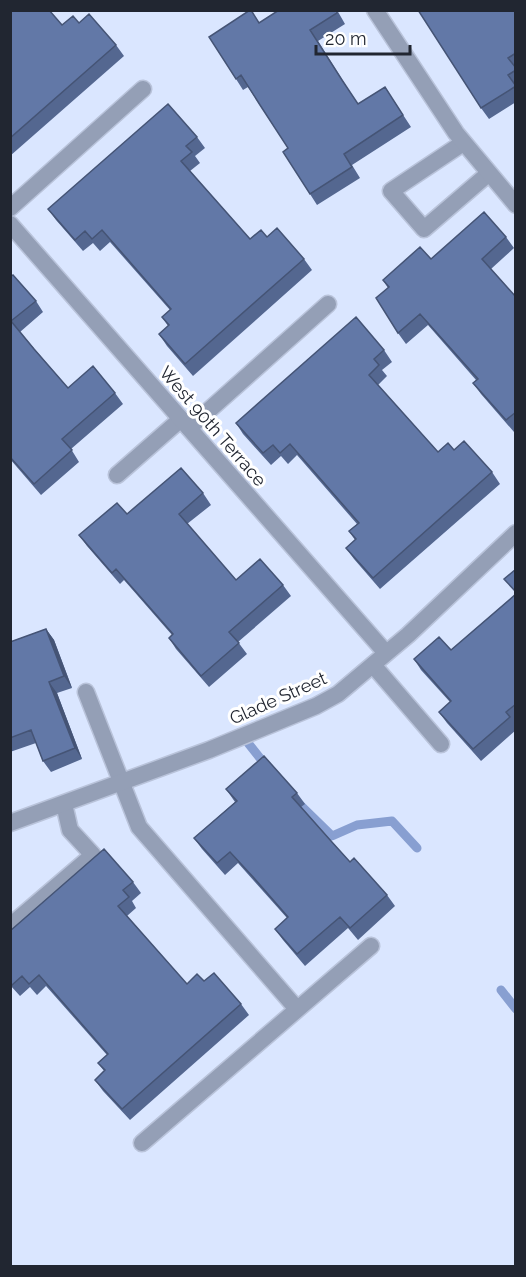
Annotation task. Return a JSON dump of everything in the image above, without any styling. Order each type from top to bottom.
[{"type":"street","points":[[375,10],[463,143],[516,205]]},
{"type":"street","points":[[10,208],[142,88]]},
{"type":"street","points":[[463,143],[391,190],[424,229],[488,174]]},
{"type":"street","name":"West 90th Terrace","points":[[11,226],[386,653]]},
{"type":"street","points":[[117,475],[185,424],[328,304]]},
{"type":"street","name":"Glade Street","points":[[10,823],[122,783],[316,706],[338,694],[516,533]]},
{"type":"street","points":[[372,665],[441,744]]},
{"type":"street","points":[[86,692],[139,827],[297,1008]]},
{"type":"street","points":[[10,926],[93,855],[70,830],[64,804]]},
{"type":"street","points":[[142,1143],[371,946]]},
{"type":"building","points":[[10,10],[49,10],[62,25],[73,16],[79,23],[89,14],[116,45],[10,138]]},
{"type":"building","points":[[250,10],[259,23],[279,10],[336,10],[337,13],[310,30],[358,104],[385,87],[403,115],[344,154],[352,167],[310,194],[283,152],[288,148],[241,75],[236,79],[209,37]]},
{"type":"building","points":[[418,10],[516,10],[516,53],[508,58],[516,70],[508,75],[516,86],[481,108]]},
{"type":"building","points":[[168,104],[197,137],[186,146],[192,152],[181,161],[250,239],[261,230],[267,237],[277,228],[304,259],[185,364],[159,334],[169,325],[162,317],[171,309],[102,230],[92,239],[85,231],[75,240],[48,209]]},
{"type":"building","points":[[484,212],[506,237],[482,259],[516,297],[516,412],[506,420],[473,383],[478,379],[420,314],[398,333],[376,298],[389,287],[383,280],[420,247],[431,259]]},
{"type":"building","points":[[13,275],[36,301],[11,321],[34,349],[68,388],[93,366],[115,393],[62,439],[72,450],[34,484],[10,457],[10,277]]},
{"type":"building","points":[[356,317],[384,350],[374,359],[379,365],[369,375],[438,452],[448,443],[454,450],[464,441],[492,472],[373,578],[346,548],[356,539],[349,531],[359,523],[290,444],[280,453],[273,445],[263,453],[236,423]]},
{"type":"building","points":[[181,468],[203,493],[179,514],[236,580],[260,559],[283,585],[229,632],[239,643],[201,676],[169,638],[173,634],[116,569],[112,573],[79,535],[117,503],[127,514]]},
{"type":"building","points":[[516,569],[516,592],[504,579]]},
{"type":"building","points":[[516,594],[516,704],[506,712],[510,717],[473,749],[439,712],[451,701],[414,659],[439,637],[451,650]]},
{"type":"building","points":[[46,629],[64,676],[49,682],[75,748],[43,761],[31,730],[10,738],[10,642]]},
{"type":"building","points":[[264,756],[297,793],[292,797],[350,862],[354,858],[387,895],[350,928],[340,917],[297,954],[275,929],[288,917],[254,878],[230,852],[217,863],[194,838],[237,801],[226,789]]},
{"type":"building","points":[[104,849],[133,882],[123,890],[129,897],[118,906],[187,984],[197,974],[204,981],[214,973],[241,1004],[122,1109],[95,1080],[105,1070],[98,1063],[108,1054],[39,975],[29,984],[22,976],[12,985],[10,983],[10,931]]},
{"type":"waterway","points":[[248,743],[267,767]]},
{"type":"waterway","points":[[293,798],[332,836],[357,825],[392,821],[417,848]]},
{"type":"waterway","points":[[501,990],[516,1009]]}]
